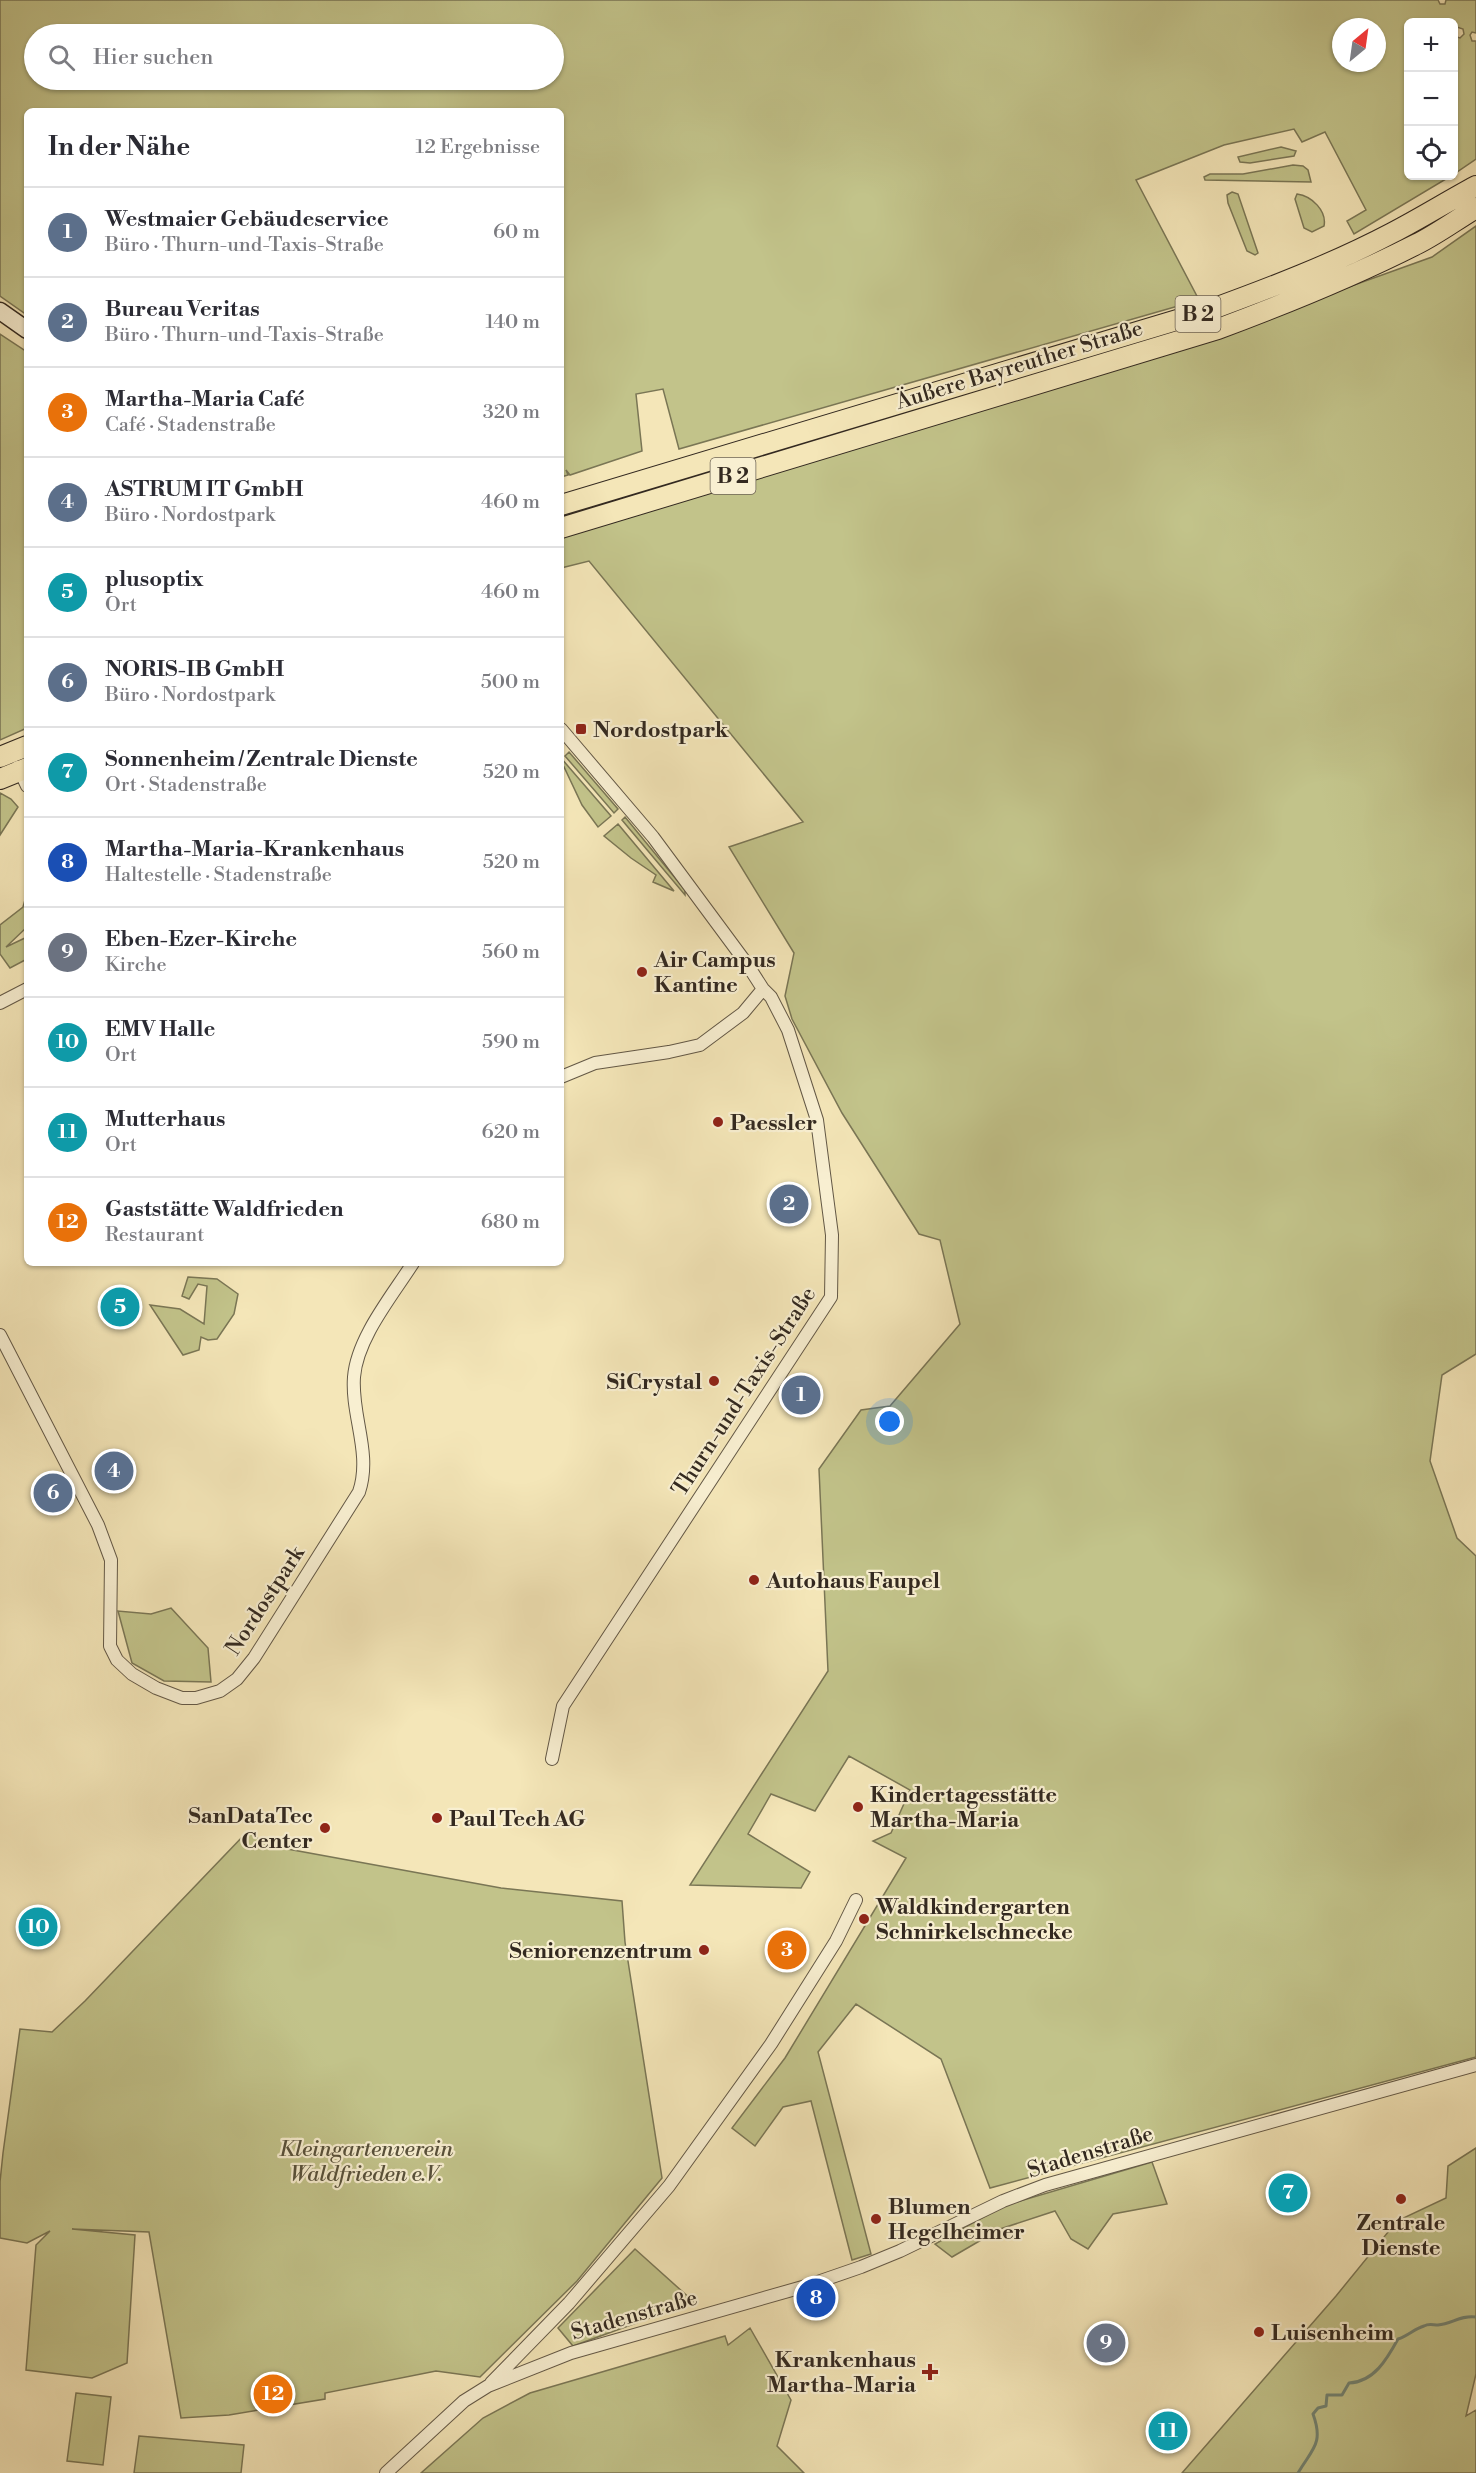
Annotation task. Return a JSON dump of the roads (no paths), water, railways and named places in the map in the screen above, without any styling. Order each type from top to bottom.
[{"type":"main road","name":"Äußere Bayreuther Straße","points":[[564,504],[1207,311],[1294,278],[1359,249],[1476,186]]},
{"type":"main road","name":"Äußere Bayreuther Straße","points":[[564,527],[1218,329],[1300,298],[1369,268],[1419,243],[1476,208]]},
{"type":"main road","points":[[0,311],[24,328]]},
{"type":"main road","points":[[0,779],[24,775]]},
{"type":"street","name":"Thurn-und-Taxis-Straße","points":[[552,1758],[563,1706],[831,1297],[832,1234],[817,1120],[788,1030],[771,997],[653,837],[564,733]]},
{"type":"street","points":[[13,752],[24,773]]},
{"type":"street","points":[[564,1076],[595,1063],[700,1045],[743,1013],[763,989]]},
{"type":"street","points":[[0,1003],[24,991]]},
{"type":"street","name":"Nordostpark","points":[[0,1335],[98,1525],[111,1560],[110,1646],[117,1660],[132,1674],[156,1688],[182,1698],[196,1698],[220,1691],[237,1679],[254,1658],[359,1492],[364,1467],[354,1386],[356,1360],[369,1332],[411,1266]]},
{"type":"street","name":"Stadenstraße","points":[[488,2386],[569,2303],[669,2186],[771,2044],[836,1941],[856,1900]]},
{"type":"street","name":"Stadenstraße","points":[[386,2473],[464,2401],[488,2386],[571,2353],[806,2286],[861,2267],[900,2251],[1003,2201],[1045,2185],[1476,2064]]},
{"type":"waterway","points":[[1298,2473],[1315,2446],[1317,2432],[1313,2414],[1318,2408],[1326,2406],[1327,2395],[1342,2395],[1349,2383],[1358,2382],[1373,2374],[1398,2339],[1417,2329],[1465,2317],[1476,2317]]},
{"type":"place","name":"Nordostpark","points":[[581,729]]},
{"type":"place","name":"Air Campus Kantine","points":[[642,972]]},
{"type":"place","name":"Paessler","points":[[718,1122]]},
{"type":"place","name":"Bureau Veritas","points":[[789,1204]]},
{"type":"place","name":"plusoptix","points":[[120,1307]]},
{"type":"place","name":"SiCrystal","points":[[714,1381]]},
{"type":"place","name":"Westmaier Gebäudeservice","points":[[801,1395]]},
{"type":"place","name":"ASTRUM IT GmbH","points":[[114,1471]]},
{"type":"place","name":"NORIS-IB GmbH","points":[[53,1493]]},
{"type":"place","name":"Autohaus Faupel","points":[[754,1580]]},
{"type":"place","name":"Kindertagesstätte Martha-Maria","points":[[858,1807]]},
{"type":"place","name":"Paul Tech AG","points":[[437,1818]]},
{"type":"place","name":"SanDataTec Center","points":[[325,1828]]},
{"type":"place","name":"Waldkindergarten Schnirkelschnecke","points":[[864,1919]]},
{"type":"place","name":"EMV Halle","points":[[38,1927]]},
{"type":"place","name":"Seniorenzentrum","points":[[704,1950]]},
{"type":"place","name":"Martha-Maria Café","points":[[787,1950]]},
{"type":"place","name":"Sonnenheim / Zentrale Dienste","points":[[1288,2193]]},
{"type":"place","name":"Zentrale Dienste","points":[[1401,2199]]},
{"type":"place","name":"Blumen Hegelheimer","points":[[876,2219]]},
{"type":"place","name":"Martha-Maria-Krankenhaus","points":[[816,2298]]},
{"type":"place","name":"Luisenheim","points":[[1259,2332]]},
{"type":"place","name":"Eben-Ezer-Kirche","points":[[1106,2343]]},
{"type":"place","name":"Krankenhaus Martha-Maria","points":[[930,2372]]},
{"type":"place","name":"Gaststätte Waldfrieden","points":[[273,2394]]},
{"type":"place","name":"Mutterhaus","points":[[1168,2431]]},
{"type":"park label","name":"Kleingartenverein Waldfrieden e.V.","points":[[366,2160]]}]
